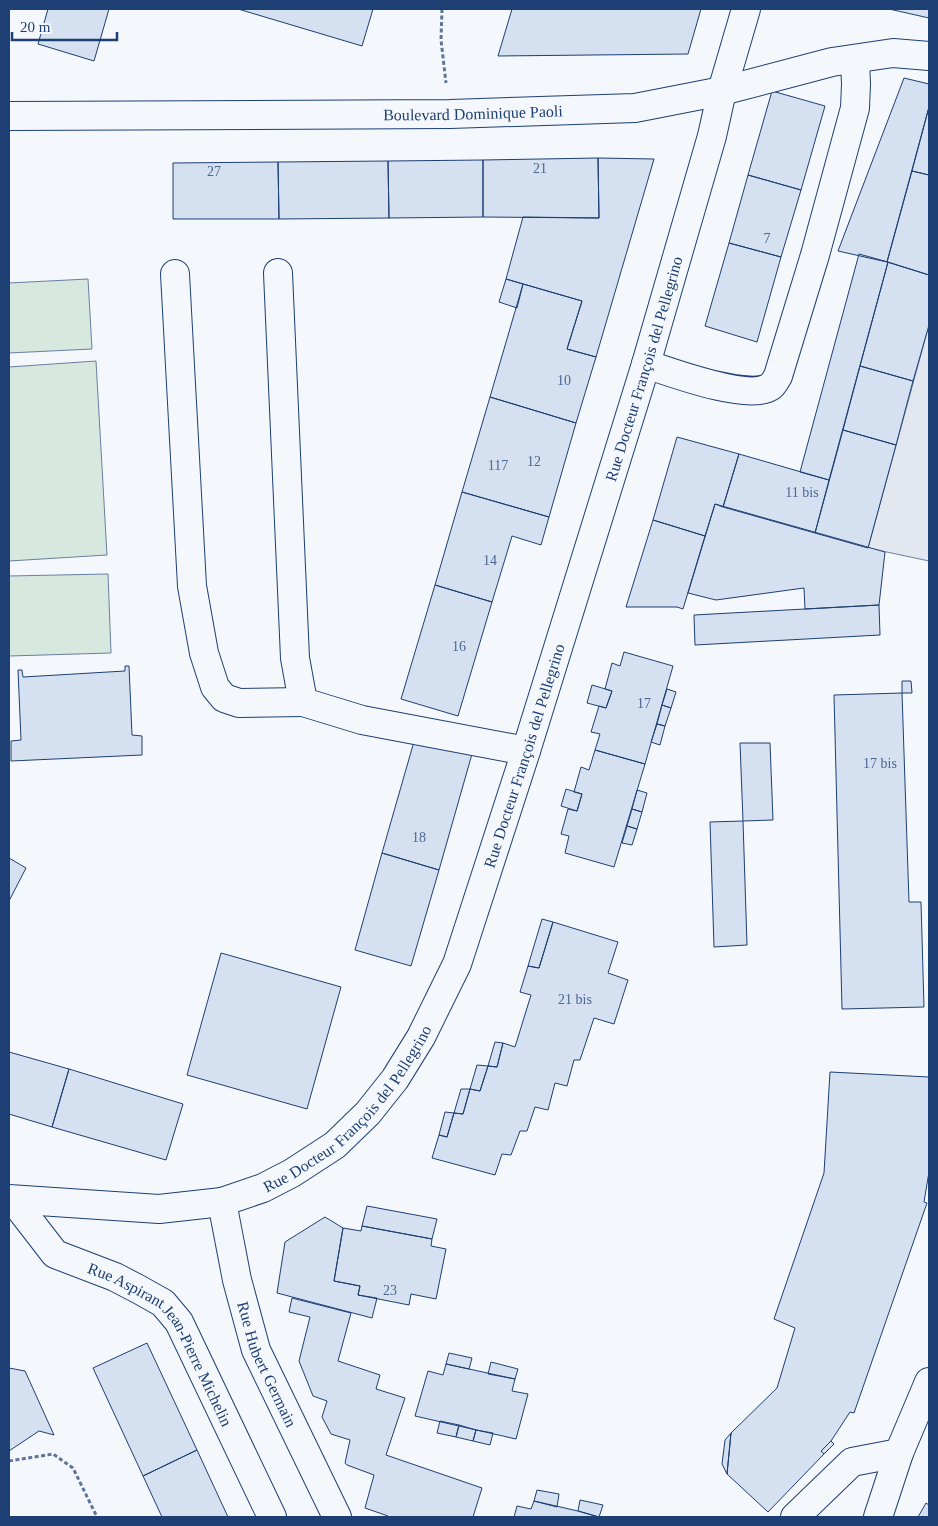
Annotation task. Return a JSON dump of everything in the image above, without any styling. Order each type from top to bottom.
[{"type":"street","name":"Rue Docteur François del Pellegrino","points":[[11,1200],[159,1209],[222,1202],[263,1188],[292,1173],[335,1145],[368,1113],[394,1079],[421,1037],[457,964],[526,751],[646,364],[712,136],[722,91],[746,9]]},
{"type":"street","name":"Boulevard Dominique Paoli","points":[[9,116],[450,114],[634,108],[722,91],[832,62],[892,53],[929,56]]},
{"type":"street","points":[[646,364],[697,381],[736,390],[758,391],[771,386],[775,381],[812,264],[855,108],[855,59]]},
{"type":"street","points":[[278,273],[295,658],[303,702]]},
{"type":"street","points":[[175,274],[192,586],[204,653],[215,687],[224,698],[239,703],[303,702],[362,720],[526,751]]},
{"type":"street","name":"Rue Aspirant Jean-Pierre Michelin","points":[[11,1200],[55,1254],[115,1277],[138,1289],[163,1303],[179,1322],[272,1517]]},
{"type":"street","name":"Rue Hubert Germain","points":[[222,1202],[237,1280],[256,1350],[337,1517]]},
{"type":"street","points":[[878,1517],[898,1453],[929,1382]]},
{"type":"street","points":[[796,1517],[852,1462],[898,1453]]},
{"type":"path","points":[[442,9],[441,40],[450,114]]},
{"type":"path","points":[[9,1461],[53,1454],[73,1468],[97,1517]]},
{"type":"shaded area","points":[[88,279],[92,349],[9,353],[9,283]]},
{"type":"shaded area","points":[[929,325],[929,561],[868,548]]},
{"type":"shaded area","points":[[96,361],[107,555],[9,561],[9,367]]},
{"type":"shaded area","points":[[108,574],[111,653],[9,656],[9,576]]},
{"type":"building","points":[[48,9],[109,9],[94,61],[38,44]]},
{"type":"building","points":[[238,9],[373,9],[362,46]]},
{"type":"building","points":[[512,9],[701,9],[688,54],[498,56]]},
{"type":"building","points":[[889,9],[929,9],[929,18]]},
{"type":"building","points":[[904,78],[929,84],[929,107],[887,262],[838,251]]},
{"type":"building","points":[[772,91],[825,106],[801,190],[748,175]]},
{"type":"building","points":[[929,107],[929,175],[912,171]]},
{"type":"building","points":[[598,158],[599,218],[483,217],[483,160]]},
{"type":"building","points":[[598,158],[654,159],[596,357],[567,349],[582,301],[506,279],[523,217],[599,218]]},
{"type":"building","points":[[483,160],[483,217],[389,218],[388,161]]},
{"type":"building","points":[[388,161],[389,218],[279,219],[278,162]]},
{"type":"building","points":[[278,162],[279,219],[173,219],[173,163]]},
{"type":"building","points":[[912,171],[929,175],[929,275],[887,262]]},
{"type":"building","points":[[748,175],[801,190],[781,257],[729,243]]},
{"type":"building","points":[[729,243],[781,257],[757,342],[705,326]]},
{"type":"building","points":[[859,254],[888,262],[829,480],[800,472]]},
{"type":"building","points":[[888,262],[929,275],[929,325],[913,381],[860,366]]},
{"type":"building","points":[[506,279],[523,284],[517,308],[499,302]]},
{"type":"building","points":[[523,284],[582,301],[567,349],[596,357],[576,423],[490,397]]},
{"type":"building","points":[[860,366],[913,381],[896,445],[843,430]]},
{"type":"building","points":[[490,397],[576,423],[549,517],[462,492]]},
{"type":"building","points":[[843,430],[896,445],[868,548],[815,533]]},
{"type":"building","points":[[677,437],[739,454],[723,507],[715,504],[705,536],[653,520]]},
{"type":"building","points":[[739,454],[829,480],[815,533],[723,507]]},
{"type":"building","points":[[462,492],[549,517],[541,545],[512,536],[492,602],[435,585]]},
{"type":"building","points":[[715,504],[885,552],[879,605],[805,609],[804,588],[716,600],[688,593]]},
{"type":"building","points":[[653,520],[705,536],[683,609],[677,607],[626,607]]},
{"type":"building","points":[[435,585],[492,602],[458,716],[401,699]]},
{"type":"building","points":[[879,605],[880,635],[695,645],[694,615]]},
{"type":"building","points":[[624,652],[673,666],[645,764],[595,750],[600,734],[591,732],[599,706],[606,708],[612,691],[605,689],[612,663],[620,666]]},
{"type":"building","points":[[125,666],[129,666],[132,735],[142,736],[142,755],[11,761],[11,741],[21,740],[18,670],[22,670],[23,677],[125,671]]},
{"type":"building","points":[[902,681],[911,681],[912,693],[902,693]]},
{"type":"building","points":[[592,685],[612,691],[606,708],[587,703]]},
{"type":"building","points":[[667,689],[676,692],[671,708],[662,705]]},
{"type":"building","points":[[902,693],[909,902],[921,902],[924,1007],[842,1009],[834,695]]},
{"type":"building","points":[[662,705],[671,708],[665,726],[657,724]]},
{"type":"building","points":[[657,724],[665,726],[660,745],[651,742]]},
{"type":"building","points":[[415,738],[472,754],[439,870],[382,853]]},
{"type":"building","points":[[740,743],[770,743],[773,820],[743,821]]},
{"type":"building","points":[[595,750],[645,764],[614,867],[565,853],[569,836],[561,834],[568,809],[577,811],[582,794],[574,792],[581,767],[589,770]]},
{"type":"building","points":[[566,789],[582,794],[577,811],[561,806]]},
{"type":"building","points":[[637,790],[647,793],[642,812],[632,809]]},
{"type":"building","points":[[632,809],[642,812],[637,829],[627,826]]},
{"type":"building","points":[[743,821],[747,945],[714,947],[710,822]]},
{"type":"building","points":[[627,826],[637,829],[632,845],[622,843]]},
{"type":"building","points":[[382,853],[439,870],[411,966],[355,950]]},
{"type":"building","points":[[9,858],[26,868],[9,901]]},
{"type":"building","points":[[542,919],[553,922],[539,968],[528,966]]},
{"type":"building","points":[[553,922],[618,942],[608,973],[628,980],[614,1024],[594,1018],[580,1060],[574,1060],[567,1086],[555,1083],[548,1110],[535,1107],[527,1131],[520,1131],[511,1155],[502,1154],[495,1175],[432,1158],[439,1135],[447,1137],[454,1113],[463,1114],[470,1089],[480,1091],[488,1066],[497,1067],[503,1043],[515,1047],[531,995],[520,992],[528,966],[539,968]]},
{"type":"building","points":[[221,953],[341,987],[307,1109],[187,1075]]},
{"type":"building","points":[[495,1042],[503,1043],[497,1067],[488,1066]]},
{"type":"building","points":[[9,1052],[69,1069],[52,1127],[9,1114]]},
{"type":"building","points":[[477,1065],[488,1066],[480,1091],[470,1089]]},
{"type":"building","points":[[69,1069],[183,1104],[166,1160],[52,1127]]},
{"type":"building","points":[[830,1072],[929,1077],[929,1172],[924,1202],[927,1203],[854,1413],[850,1412],[831,1441],[821,1451],[824,1454],[768,1512],[727,1474],[731,1433],[777,1388],[795,1328],[774,1319],[824,1173]]},
{"type":"building","points":[[461,1089],[470,1089],[463,1114],[454,1113]]},
{"type":"building","points":[[445,1112],[454,1113],[447,1137],[439,1135]]},
{"type":"building","points":[[367,1206],[437,1219],[432,1239],[362,1226]]},
{"type":"building","points":[[325,1217],[343,1228],[334,1281],[360,1286],[358,1295],[377,1298],[372,1318],[277,1293],[285,1242]]},
{"type":"building","points":[[362,1226],[432,1239],[431,1246],[446,1249],[436,1299],[411,1294],[409,1305],[358,1295],[360,1286],[334,1281],[343,1228],[361,1231]]},
{"type":"building","points":[[292,1298],[351,1313],[338,1361],[380,1375],[376,1389],[405,1398],[386,1455],[482,1488],[473,1517],[388,1517],[365,1508],[374,1475],[345,1463],[350,1440],[331,1434],[322,1417],[327,1401],[313,1396],[299,1361],[310,1317],[289,1312]]},
{"type":"building","points":[[147,1343],[197,1450],[143,1476],[93,1368]]},
{"type":"building","points":[[449,1353],[472,1358],[469,1369],[446,1364]]},
{"type":"building","points":[[491,1362],[518,1369],[515,1379],[488,1374]]},
{"type":"building","points":[[446,1364],[515,1379],[512,1391],[528,1394],[516,1439],[415,1416],[428,1371],[443,1375]]},
{"type":"building","points":[[9,1368],[25,1371],[54,1435],[39,1431],[9,1451]]},
{"type":"building","points":[[440,1421],[459,1425],[456,1437],[437,1433]]},
{"type":"building","points":[[459,1425],[476,1430],[473,1441],[456,1437]]},
{"type":"building","points":[[476,1430],[493,1433],[490,1445],[473,1441]]},
{"type":"building","points":[[731,1433],[727,1474],[722,1464],[725,1440]]},
{"type":"building","points":[[831,1441],[834,1444],[824,1454],[821,1451]]},
{"type":"building","points":[[197,1450],[228,1517],[162,1517],[143,1476]]},
{"type":"building","points":[[537,1490],[559,1494],[557,1507],[534,1501]]},
{"type":"building","points":[[580,1500],[603,1505],[599,1517],[578,1511]]},
{"type":"building","points":[[534,1501],[599,1517],[514,1517],[517,1506],[531,1509]]},
{"type":"building","points":[[926,1503],[929,1505],[929,1517],[918,1517]]}]
